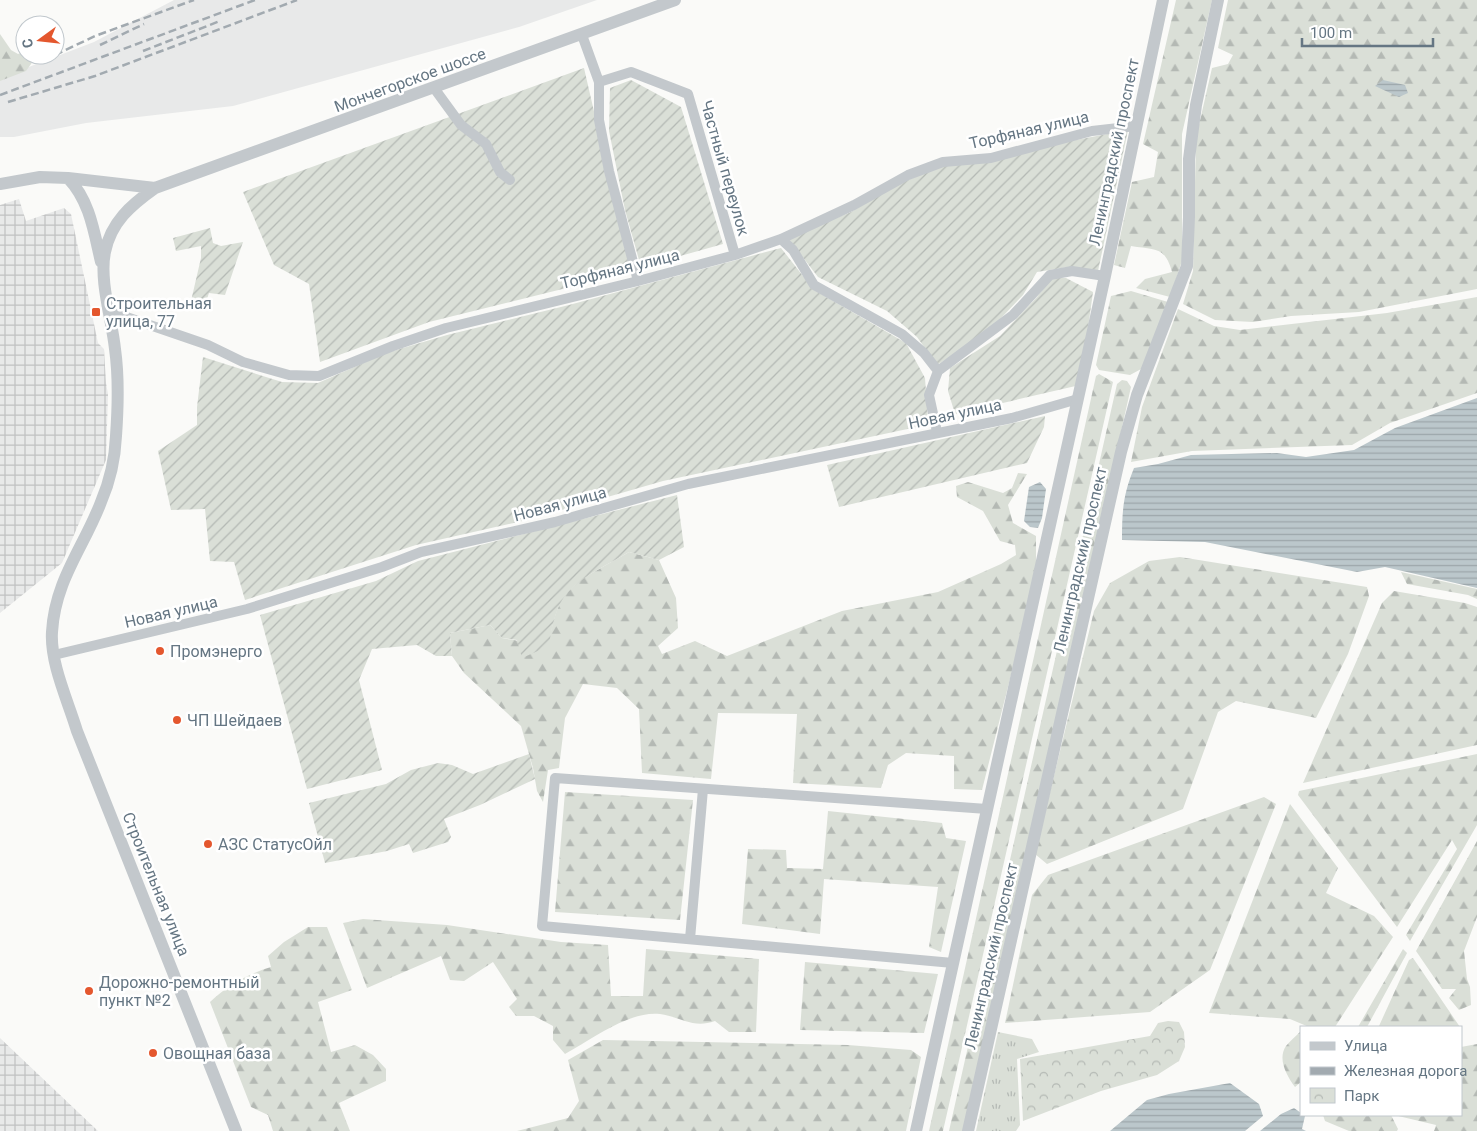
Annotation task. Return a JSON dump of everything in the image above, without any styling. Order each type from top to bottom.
[{"type":"street","name":"Мончегорское шоссе","points":[[155,188],[675,0]]},
{"type":"street","name":"Ленинградский проспект","points":[[916,1131],[1105,276],[1163,0]]},
{"type":"street","name":"Ленинградский проспект","points":[[968,1131],[1121,452],[1137,396],[1187,266],[1189,159],[1198,95],[1218,0]]},
{"type":"street","points":[[582,35],[599,82],[599,120],[609,171],[638,281]]},
{"type":"street","name":"Частный переулок","points":[[599,82],[631,72],[688,94],[735,255]]},
{"type":"street","points":[[434,88],[461,125],[486,144],[500,172],[510,180]]},
{"type":"street","name":"Торфяная улица","points":[[109,311],[208,345],[243,362],[289,375],[319,376],[393,346],[446,328],[638,281],[735,255],[782,239],[854,205],[908,175],[943,162],[991,158],[1092,131],[1136,126]]},
{"type":"street","points":[[0,184],[40,177],[68,178],[155,188]]},
{"type":"street","name":"Строительная улица","points":[[68,178],[77,187],[89,212],[102,269],[116,350],[116,436],[111,473],[101,504],[65,576],[58,599],[52,633],[54,655],[77,730],[236,1131]]},
{"type":"street","points":[[102,269],[105,251],[116,223],[133,204],[155,188]]},
{"type":"street","points":[[782,239],[793,250],[814,285],[902,334],[924,353],[938,370]]},
{"type":"street","points":[[937,432],[929,395],[938,370],[1013,315],[1050,275],[1072,272],[1105,276]]},
{"type":"street","name":"Новая улица","points":[[54,655],[247,609],[382,568],[421,552],[555,522],[688,484],[1012,418],[1078,399]]},
{"type":"street","points":[[953,963],[542,926],[555,778],[987,809]]},
{"type":"street","points":[[690,939],[703,789]]},
{"type":"shaded area","points":[[174,0],[597,0],[519,27],[233,106],[86,123],[14,137],[0,137],[0,78],[34,65],[65,65],[65,53],[94,42]]},
{"type":"shaded area","points":[[1383,80],[1405,85],[1408,93],[1399,97],[1375,86]]},
{"type":"shaded area","points":[[19,199],[26,221],[64,208],[71,214],[98,343],[104,349],[108,394],[106,460],[62,563],[0,613],[0,205]]},
{"type":"shaded area","points":[[1477,398],[1477,588],[1385,567],[1357,572],[1205,542],[1122,540],[1124,503],[1127,487],[1134,468],[1191,455],[1277,453],[1306,457],[1354,450],[1395,428]]},
{"type":"shaded area","points":[[1040,482],[1046,489],[1042,518],[1038,528],[1030,527],[1024,521],[1029,487]]},
{"type":"shaded area","points":[[0,1038],[98,1131],[0,1131]]},
{"type":"shaded area","points":[[1230,1083],[1259,1104],[1263,1116],[1245,1131],[1110,1131],[1147,1100]]},
{"type":"shaded area","points":[[1294,1108],[1300,1112],[1300,1116],[1305,1116],[1302,1129],[1306,1131],[1260,1131],[1281,1114]]},
{"type":"green space","points":[[1176,0],[1212,0],[1182,134],[1182,261],[1170,297],[1136,288],[1145,279],[1172,272],[1162,253],[1153,249],[1131,246],[1125,268],[1114,265],[1132,182],[1154,177],[1158,152],[1143,144]]},
{"type":"green space","points":[[1228,0],[1477,0],[1477,289],[1359,312],[1291,316],[1253,322],[1215,320],[1183,304],[1193,271],[1196,138],[1212,68],[1228,64],[1233,55],[1218,48]]},
{"type":"green space","points":[[0,34],[11,50],[15,52],[15,65],[30,65],[26,71],[0,81]]},
{"type":"green space","points":[[584,68],[631,272],[429,322],[320,362],[309,284],[274,265],[243,192]]},
{"type":"green space","points":[[631,80],[681,107],[723,244],[641,267],[625,210],[609,131],[610,88]]},
{"type":"green space","points":[[1128,130],[1098,271],[1068,267],[1037,272],[1023,295],[985,335],[937,365],[917,337],[887,311],[818,277],[788,238],[851,212],[898,184],[945,165]]},
{"type":"green space","points":[[210,228],[213,243],[221,246],[243,242],[225,295],[209,293],[205,305],[191,301],[201,258],[201,246],[176,251],[173,238]]},
{"type":"green space","points":[[781,248],[814,290],[906,343],[925,378],[928,419],[931,424],[663,481],[531,519],[416,545],[245,600],[234,562],[210,561],[205,509],[171,510],[158,451],[197,425],[197,407],[203,357],[282,382],[318,383],[386,353],[447,335],[569,305]]},
{"type":"green space","points":[[1052,278],[1066,278],[1093,292],[1080,385],[955,414],[948,391],[950,368],[1000,336],[1037,297]]},
{"type":"green space","points":[[1131,291],[1168,302],[1143,368],[1130,375],[1099,370],[1096,365],[1111,296]]},
{"type":"green space","points":[[1477,297],[1477,393],[1390,423],[1352,445],[1192,451],[1131,462],[1142,407],[1178,309],[1214,326],[1240,330],[1387,313]]},
{"type":"green space","points":[[1099,374],[1113,382],[943,1131],[929,1131],[1096,376]]},
{"type":"green space","points":[[1122,380],[1127,381],[1131,387],[964,1131],[949,1131],[1117,384]]},
{"type":"green space","points":[[1045,416],[1044,427],[1027,463],[839,507],[827,465]]},
{"type":"green space","points":[[1018,473],[1027,474],[1008,505],[1013,523],[1036,536],[1036,565],[1023,627],[982,790],[954,789],[954,756],[906,753],[888,765],[881,788],[793,783],[797,714],[718,713],[711,779],[642,773],[639,709],[617,688],[583,684],[565,718],[559,768],[548,770],[543,802],[537,791],[533,768],[521,726],[464,673],[452,656],[450,633],[490,625],[502,638],[548,646],[557,610],[567,592],[589,575],[629,552],[659,560],[676,598],[678,628],[658,646],[662,654],[695,641],[727,656],[842,611],[938,592],[1001,564],[1016,555],[1015,545],[1000,541],[983,511],[957,497],[956,486],[968,482],[1003,493],[1012,488]]},
{"type":"green space","points":[[677,495],[684,547],[659,560],[629,552],[581,580],[568,592],[560,603],[549,646],[522,658],[517,640],[502,638],[490,625],[450,633],[452,656],[436,656],[417,645],[372,649],[359,680],[382,770],[307,789],[260,615],[376,581],[418,561]]},
{"type":"green space","points":[[1180,557],[1367,587],[1369,596],[1348,654],[1316,718],[1236,701],[1218,712],[1183,809],[1047,864],[1035,854],[1094,611],[1110,583],[1149,561]]},
{"type":"green space","points":[[1401,572],[1477,589],[1477,599],[1468,595],[1407,584]]},
{"type":"green space","points":[[1394,591],[1465,603],[1477,607],[1477,745],[1303,783],[1382,603]]},
{"type":"green space","points":[[529,754],[535,779],[480,805],[444,819],[451,837],[448,842],[413,853],[409,844],[387,851],[325,863],[309,803],[386,784],[411,770],[438,763],[452,765],[473,774]]},
{"type":"green space","points":[[1477,754],[1477,825],[1410,941],[1406,935],[1457,849],[1452,840],[1397,927],[1298,795],[1299,791]]},
{"type":"green space","points":[[565,792],[693,800],[680,920],[555,912]]},
{"type":"green space","points":[[1264,797],[1276,804],[1210,970],[1150,1012],[1005,1023],[1032,895],[1048,875]]},
{"type":"green space","points":[[1290,804],[1338,868],[1326,893],[1374,916],[1393,937],[1336,1026],[1307,1026],[1290,1019],[1209,1013]]},
{"type":"green space","points":[[828,811],[942,823],[946,838],[966,841],[941,952],[929,947],[938,887],[824,879],[820,934],[742,924],[748,849],[786,850],[787,868],[823,869]]},
{"type":"green space","points":[[1477,841],[1477,917],[1464,951],[1471,1005],[1459,1010],[1449,998],[1456,989],[1442,989],[1416,951]]},
{"type":"green space","points":[[363,919],[447,925],[561,942],[608,945],[611,996],[643,996],[646,949],[759,959],[756,1032],[729,1032],[715,1021],[700,1024],[667,1015],[648,1014],[611,1027],[565,1054],[553,1040],[553,1026],[534,1016],[516,1016],[509,1007],[517,999],[493,962],[464,981],[450,980],[441,956],[367,988],[343,923]]},
{"type":"green space","points":[[308,927],[327,927],[352,990],[318,1002],[331,1052],[355,1045],[373,1055],[386,1069],[386,1081],[339,1103],[350,1131],[273,1131],[268,1115],[251,1107],[210,1002],[224,990],[239,981],[271,967],[268,956],[284,942]]},
{"type":"green space","points":[[1403,949],[1407,953],[1368,1026],[1359,1026]]},
{"type":"green space","points":[[1413,958],[1459,1026],[1379,1026],[1409,960]]},
{"type":"green space","points":[[805,962],[938,974],[924,1033],[800,1030]]},
{"type":"green space","points":[[1168,1021],[1179,1022],[1184,1032],[1185,1047],[1179,1061],[1157,1075],[1101,1091],[1023,1121],[1020,1059],[1150,1036],[1158,1023]]},
{"type":"green space","points":[[998,1032],[1032,1039],[1039,1052],[1017,1059],[1020,1125],[1016,1131],[976,1131]]},
{"type":"green space","points":[[1300,1032],[1300,1083],[1295,1087],[1284,1067],[1282,1056],[1286,1046]]},
{"type":"green space","points":[[603,1040],[848,1045],[911,1050],[921,1057],[906,1131],[517,1131],[568,1118],[579,1101],[568,1060]]},
{"type":"green space","points":[[1477,1044],[1477,1131],[1434,1131],[1436,1125],[1398,1116],[1462,1116],[1462,1047]]},
{"type":"green space","points":[[1323,1116],[1392,1116],[1398,1129],[1397,1131],[1349,1131],[1325,1121]]},
{"type":"railway","points":[[65,50],[95,36],[194,0]]},
{"type":"railway","points":[[0,95],[255,0]]},
{"type":"railway","points":[[8,102],[95,76],[297,0]]},
{"type":"railway","points":[[143,51],[220,21]]},
{"type":"railway","points":[[100,45],[144,24]]},
{"type":"place","name":"Строительная улица, 77","points":[[96,312]]},
{"type":"place","name":"Промэнерго","points":[[160,651]]},
{"type":"place","name":"ЧП Шейдаев","points":[[177,720]]},
{"type":"place","name":"АЗС СтатусОйл","points":[[208,844]]},
{"type":"place","name":"Дорожно-ремонтный пункт №2","points":[[89,991]]},
{"type":"place","name":"Овощная база","points":[[153,1053]]}]
